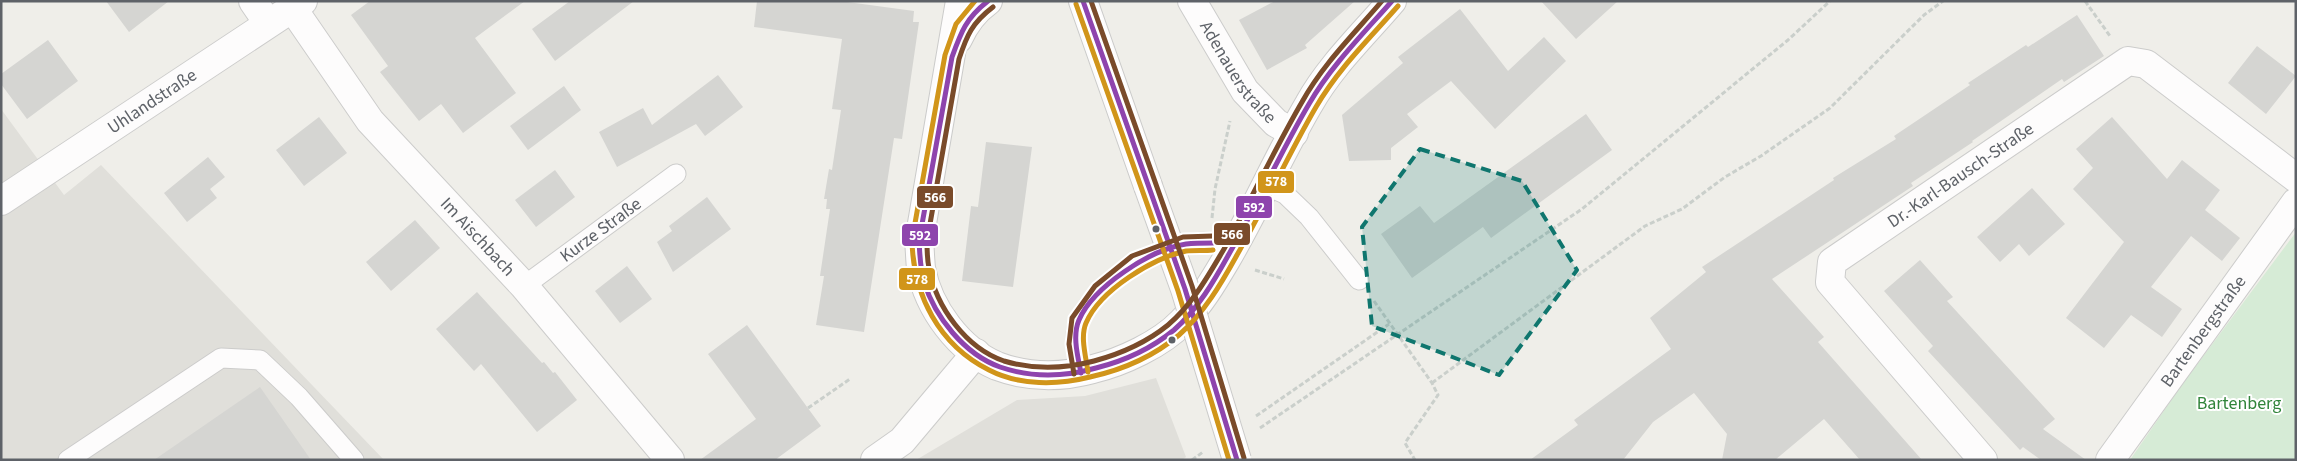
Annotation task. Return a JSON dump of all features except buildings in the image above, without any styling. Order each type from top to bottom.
[{"type":"street","points":[[253,1],[268,24]]},
{"type":"street","points":[[960,1],[952,57],[919,242],[921,269],[934,306],[953,333],[976,354],[992,364],[1012,372],[1040,377],[1081,372],[1107,366],[1133,355],[1182,322],[1207,292],[1220,247],[1267,186],[1309,103],[1338,63],[1392,1]]},
{"type":"street","points":[[952,57],[962,28],[975,11],[988,1]]},
{"type":"street","points":[[1083,1],[1185,289],[1237,460]]},
{"type":"street","name":"Adenauerstraße","points":[[1192,1],[1244,91],[1276,123],[1294,133]]},
{"type":"street","name":"Uhlandstraße","points":[[3,196],[298,5]]},
{"type":"street","name":"Im Aischbach","points":[[298,5],[370,121],[524,286],[670,460]]},
{"type":"street","points":[[2128,61],[2146,64],[2296,178]]},
{"type":"street","name":"Dr.-Karl-Bausch-Straße","points":[[1983,460],[1830,282],[1832,262],[2128,61]]},
{"type":"street","name":"Bartenbergstraße","points":[[2110,460],[2296,202]]},
{"type":"street","points":[[875,460],[902,441],[976,354]]},
{"type":"lane","name":"Kurze Straße","points":[[524,286],[676,174]]},
{"type":"lane","points":[[1267,186],[1286,194],[1309,217],[1359,280]]},
{"type":"lane","points":[[1081,372],[1076,344],[1079,320],[1100,290],[1136,263],[1185,244],[1220,247]]},
{"type":"lane","points":[[68,460],[220,358],[260,360],[298,396],[354,460]]},
{"type":"path","points":[[1253,433],[1582,209],[1766,58],[1830,1]]},
{"type":"path","points":[[1432,383],[1645,226],[1682,208],[1725,177],[1762,156],[1830,108],[1924,15],[1944,1]]},
{"type":"path","points":[[2085,1],[2128,61]]},
{"type":"path","points":[[1220,247],[1215,189],[1232,112],[1244,91]]},
{"type":"path","points":[[1359,280],[1432,383],[1438,395],[1405,443],[1415,460]]},
{"type":"path","points":[[1248,421],[1389,324]]},
{"type":"path","points":[[808,408],[850,379]]},
{"type":"path","points":[[1192,460],[1208,449]]},
{"type":"highlighted area","points":[[1420,149],[1522,181],[1577,270],[1499,375],[1372,326],[1362,227]]},
{"type":"shaded area","points":[[1,109],[64,195],[101,165],[384,460],[1,460]]},
{"type":"shaded area","points":[[1156,378],[1186,457],[1182,460],[916,460],[1017,400],[1085,396]]},
{"type":"green space","name":"Bartenberg","points":[[2296,232],[2296,460],[2130,460],[2181,386]]},
{"type":"transit line","name":"578","points":[[975,1],[956,24],[945,55],[912,240],[917,280],[932,316],[956,347],[971,359],[989,370],[1013,379],[1052,383],[1078,380],[1126,366],[1148,356],[1169,343],[1188,326],[1204,308],[1225,277],[1325,93],[1354,55],[1398,6]]},
{"type":"transit line","name":"592","points":[[988,1],[974,13],[965,26],[952,57],[919,241],[920,262],[924,282],[935,308],[943,321],[963,344],[974,353],[1000,367],[1036,375],[1060,375],[1084,371],[1127,358],[1156,343],[1183,322],[1198,304],[1217,274],[1288,141],[1318,90],[1348,51],[1392,1]]},
{"type":"transit line","name":"592","points":[[1083,1],[1185,289],[1237,460]]},
{"type":"transit line","name":"566","points":[[1091,1],[1192,286],[1244,458]]},
{"type":"transit line","name":"566","points":[[993,7],[980,18],[971,30],[959,59],[927,241],[928,265],[938,297],[946,311],[965,336],[977,346],[990,355],[1015,364],[1060,367],[1083,364],[1123,351],[1160,331],[1185,308],[1199,290],[1224,249],[1310,88],[1339,50],[1382,1]]},
{"type":"transit line","name":"578","points":[[1076,4],[1178,291],[1229,460]]},
{"type":"transit line","name":"566","points":[[1074,374],[1069,344],[1072,318],[1095,286],[1132,256],[1183,237],[1213,236]]},
{"type":"transit line","name":"592","points":[[1081,373],[1076,347],[1077,326],[1086,307],[1097,295],[1125,272],[1156,253],[1186,244],[1213,243]]},
{"type":"transit line","name":"578","points":[[1088,372],[1084,347],[1084,329],[1093,311],[1103,299],[1129,277],[1158,261],[1186,251],[1213,250]]}]
